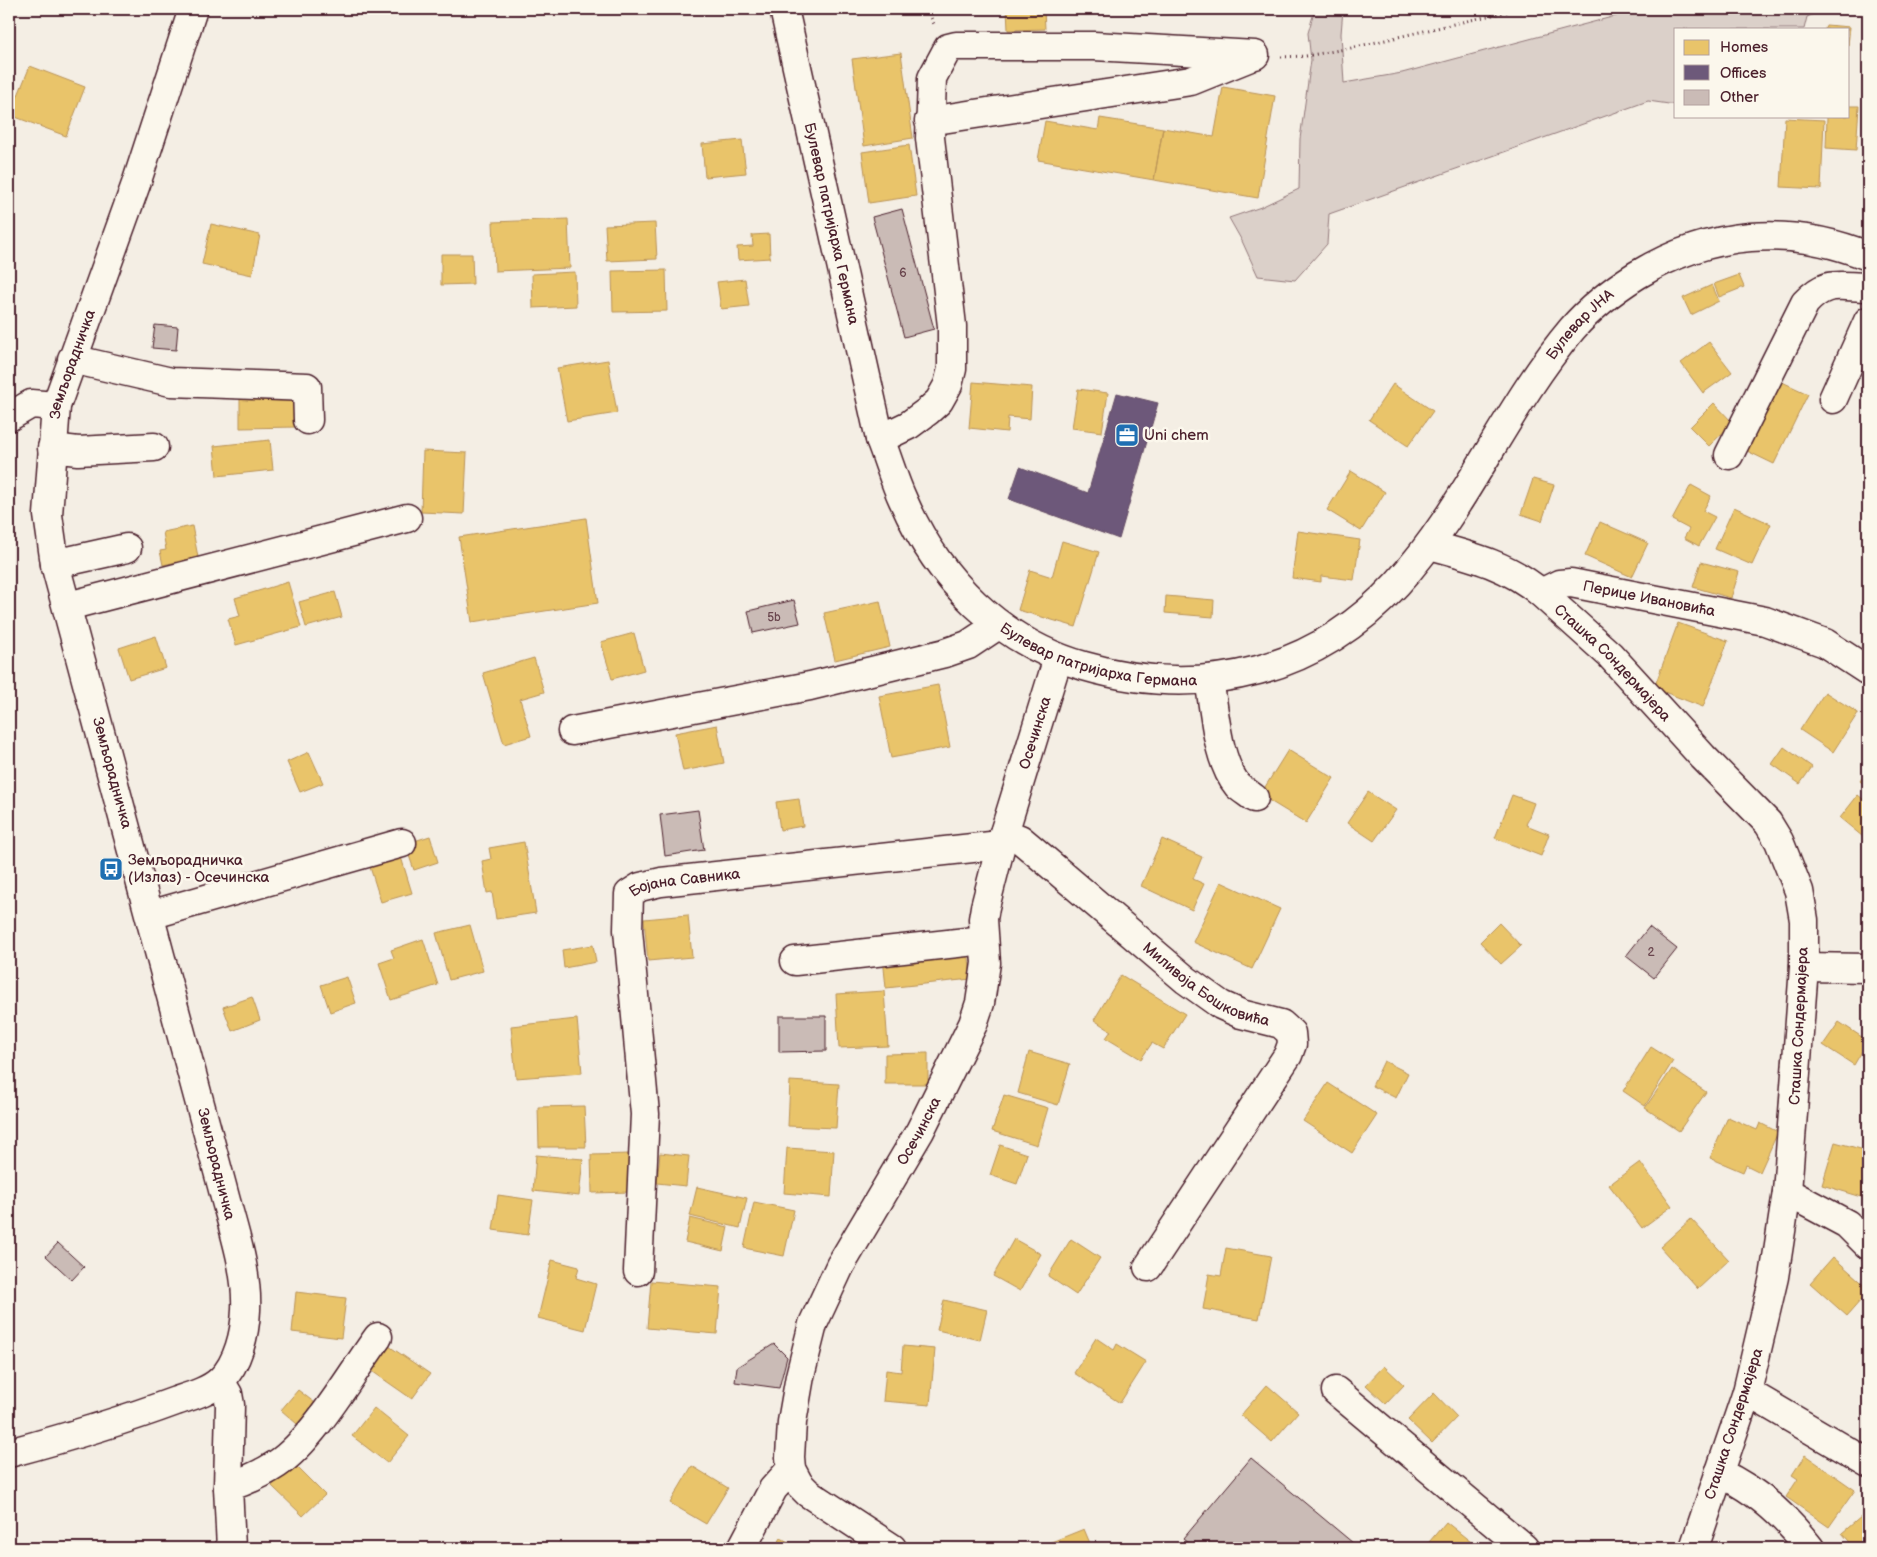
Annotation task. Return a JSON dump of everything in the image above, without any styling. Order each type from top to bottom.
[{"type":"street","name":"Земљорадничка","points":[[9,1453],[160,1407],[203,1391],[220,1381],[229,1370],[240,1347],[245,1319],[246,1295],[222,1186],[68,606],[55,564],[48,515],[52,448],[26,404],[72,359],[136,184],[193,9]]},
{"type":"street","name":"Булевар патријарха Германа","points":[[784,9],[880,439],[902,499],[933,556],[967,598],[998,625],[1028,644],[1058,658],[1130,677],[1186,682],[1209,680],[1282,663],[1313,649],[1366,615],[1397,583]]},
{"type":"street","points":[[880,439],[909,425],[933,406],[948,385],[952,370],[952,326],[930,155],[932,78],[948,48],[956,46],[1094,46],[1255,55]]},
{"type":"street","points":[[930,121],[1190,81],[1255,55]]},
{"type":"street","name":"Булевар ЈНА","points":[[1397,583],[1430,545],[1539,374],[1573,328],[1608,294],[1662,260],[1697,246],[1730,238],[1788,237],[1814,240],[1842,246],[1868,256]]},
{"type":"street","points":[[1730,455],[1805,303],[1816,291],[1828,286],[1868,286]]},
{"type":"street","points":[[1833,399],[1868,321]]},
{"type":"street","points":[[72,359],[171,382],[308,387],[308,420]]},
{"type":"street","points":[[52,448],[78,451],[154,447]]},
{"type":"street","points":[[68,606],[407,518]]},
{"type":"street","points":[[1430,545],[1502,566],[1523,578],[1541,593]]},
{"type":"street","points":[[55,564],[127,548]]},
{"type":"street","name":"Перице Ивановића","points":[[1541,593],[1560,584],[1571,583],[1765,622],[1825,643],[1868,670]]},
{"type":"street","name":"Сташка Сондермајера","points":[[1541,593],[1610,655],[1703,757],[1768,824],[1780,841],[1799,891],[1804,920],[1804,967],[1787,1192],[1774,1277],[1747,1392],[1694,1548]]},
{"type":"street","points":[[572,731],[810,686],[945,653],[968,645],[998,625]]},
{"type":"street","name":"Осечинска","points":[[791,1469],[792,1422],[800,1376],[813,1324],[840,1266],[920,1131],[964,1044],[980,1003],[986,963],[984,940],[985,907],[1002,839],[1058,658]]},
{"type":"street","points":[[1209,680],[1223,754],[1229,771],[1239,786],[1254,798]]},
{"type":"street","name":"Миливоја Бошковића","points":[[1002,839],[1020,839],[1186,980],[1221,1006],[1240,1014],[1281,1024],[1291,1033],[1292,1044],[1285,1060],[1148,1266]]},
{"type":"street","name":"Бојана Савника","points":[[638,1271],[645,1114],[628,930],[629,894],[640,887],[661,882],[1002,839]]},
{"type":"street","points":[[150,914],[402,843]]},
{"type":"street","points":[[795,961],[984,940]]},
{"type":"street","points":[[1804,967],[1868,968]]},
{"type":"street","points":[[1787,1192],[1847,1224],[1868,1245]]},
{"type":"street","points":[[228,1487],[255,1478],[294,1450],[310,1431],[378,1337]]},
{"type":"street","points":[[220,1381],[228,1394],[230,1405],[228,1487],[231,1548]]},
{"type":"street","points":[[1336,1391],[1524,1548]]},
{"type":"street","points":[[1747,1392],[1868,1463]]},
{"type":"street","points":[[742,1548],[773,1489],[791,1469],[799,1484],[808,1493],[892,1548]]},
{"type":"street","points":[[1718,1473],[1737,1481],[1766,1501],[1784,1517],[1810,1548]]},
{"type":"path","points":[[1255,55],[1306,56],[1518,9]]},
{"type":"shaded area","points":[[1315,9],[1343,9],[1341,34],[1344,83],[1402,73],[1642,9],[1824,9],[1807,17],[1804,28],[1674,28],[1674,105],[1648,101],[1329,214],[1327,244],[1295,280],[1258,276],[1229,218],[1261,207],[1299,189],[1300,139],[1311,60],[1308,33]]},
{"type":"building: Homes","points":[[1007,9],[1044,9],[1045,29],[1008,30]]},
{"type":"building: Homes","points":[[1826,25],[1850,27],[1850,28],[1825,28]]},
{"type":"building: Homes","points":[[901,53],[913,138],[864,146],[852,59]]},
{"type":"building: Homes","points":[[30,66],[85,87],[66,136],[10,115]]},
{"type":"building: Homes","points":[[1223,87],[1275,96],[1258,198],[1154,180],[1163,128],[1214,137]]},
{"type":"building: Homes","points":[[1850,106],[1859,106],[1856,150],[1826,148],[1827,118],[1850,118]]},
{"type":"building: Homes","points":[[1100,118],[1163,128],[1154,180],[1038,160],[1045,121],[1098,130]]},
{"type":"building: Homes","points":[[1785,118],[1824,120],[1821,189],[1781,187]]},
{"type":"building: Homes","points":[[742,140],[746,173],[705,177],[702,144]]},
{"type":"building: Homes","points":[[909,145],[916,196],[869,203],[862,152]]},
{"type":"building: Homes","points":[[1868,170],[1868,203],[1866,203]]},
{"type":"building: Homes","points":[[568,219],[570,268],[495,271],[493,222]]},
{"type":"building: Homes","points":[[655,223],[657,259],[607,261],[605,225]]},
{"type":"building: Homes","points":[[211,224],[260,235],[252,275],[202,264]]},
{"type":"building: Homes","points":[[769,234],[770,258],[738,260],[737,247],[753,246],[752,235]]},
{"type":"building: Homes","points":[[441,254],[472,254],[473,284],[441,285]]},
{"type":"building: Homes","points":[[666,270],[667,311],[613,312],[612,271]]},
{"type":"building: Homes","points":[[575,272],[576,306],[533,308],[532,274]]},
{"type":"building: Homes","points":[[1739,275],[1744,287],[1719,297],[1714,284]]},
{"type":"building: Homes","points":[[745,279],[749,306],[721,309],[717,282]]},
{"type":"building: Homes","points":[[1712,285],[1719,301],[1691,315],[1683,298]]},
{"type":"building: Homes","points":[[1709,342],[1732,372],[1703,393],[1681,363]]},
{"type":"building: Homes","points":[[608,360],[617,413],[567,421],[557,368]]},
{"type":"building: Homes","points":[[1780,381],[1808,394],[1774,464],[1745,450]]},
{"type":"building: Homes","points":[[973,382],[1032,387],[1030,419],[1008,417],[1007,432],[969,428]]},
{"type":"building: Homes","points":[[1393,384],[1433,411],[1408,446],[1369,420]]},
{"type":"building: Homes","points":[[1078,389],[1108,393],[1102,432],[1072,428]]},
{"type":"building: Homes","points":[[240,391],[297,391],[297,427],[240,428]]},
{"type":"building: Homes","points":[[1714,403],[1733,423],[1709,446],[1690,427]]},
{"type":"building: Homes","points":[[270,440],[273,470],[217,476],[214,446]]},
{"type":"building: Homes","points":[[423,451],[467,453],[464,514],[421,512]]},
{"type":"building: Homes","points":[[1351,471],[1385,492],[1361,531],[1327,510]]},
{"type":"building: Homes","points":[[1533,479],[1554,485],[1542,521],[1521,514]]},
{"type":"building: Homes","points":[[1691,485],[1711,496],[1703,511],[1715,517],[1699,546],[1684,538],[1689,529],[1672,520]]},
{"type":"building: Homes","points":[[1734,507],[1771,524],[1752,565],[1715,549]]},
{"type":"building: Homes","points":[[586,518],[598,603],[472,622],[459,537]]},
{"type":"building: Homes","points":[[1600,522],[1648,543],[1632,577],[1585,556]]},
{"type":"building: Homes","points":[[192,526],[198,557],[163,565],[160,551],[166,550],[163,532]]},
{"type":"building: Homes","points":[[1298,531],[1360,540],[1354,580],[1321,576],[1321,582],[1292,578]]},
{"type":"building: Homes","points":[[1062,541],[1099,552],[1076,627],[1018,610],[1030,570],[1052,577]]},
{"type":"building: Homes","points":[[1701,562],[1739,572],[1731,598],[1693,587]]},
{"type":"building: Homes","points":[[288,582],[301,627],[236,645],[228,619],[240,616],[235,598]]},
{"type":"building: Homes","points":[[335,592],[342,617],[306,627],[299,602]]},
{"type":"building: Homes","points":[[1166,596],[1214,600],[1213,617],[1165,613]]},
{"type":"building: Homes","points":[[880,601],[890,647],[835,660],[824,613]]},
{"type":"building: Homes","points":[[1678,623],[1728,641],[1703,707],[1654,688]]},
{"type":"building: Homes","points":[[634,633],[644,670],[612,679],[601,642]]},
{"type":"building: Homes","points":[[156,636],[166,668],[129,679],[119,648]]},
{"type":"building: Homes","points":[[534,658],[544,692],[520,699],[531,736],[504,744],[483,673]]},
{"type":"building: Homes","points":[[938,685],[950,747],[891,758],[879,696]]},
{"type":"building: Homes","points":[[1825,692],[1858,713],[1833,752],[1800,730]]},
{"type":"building: Homes","points":[[717,725],[724,763],[683,771],[675,733]]},
{"type":"building: Homes","points":[[1784,747],[1812,767],[1800,784],[1772,764]]},
{"type":"building: Homes","points":[[1288,750],[1334,778],[1306,823],[1260,795]]},
{"type":"building: Homes","points":[[309,752],[323,783],[300,792],[287,762]]},
{"type":"building: Homes","points":[[1868,770],[1868,788],[1860,781]]},
{"type":"building: Homes","points":[[1368,792],[1396,810],[1374,841],[1347,823]]},
{"type":"building: Homes","points":[[1512,795],[1534,803],[1526,825],[1549,834],[1541,856],[1495,838]]},
{"type":"building: Homes","points":[[1858,795],[1868,803],[1868,841],[1840,818]]},
{"type":"building: Homes","points":[[799,799],[803,826],[780,830],[776,802]]},
{"type":"building: Homes","points":[[430,836],[438,862],[414,870],[405,844]]},
{"type":"building: Homes","points":[[1162,839],[1202,857],[1193,879],[1204,884],[1192,910],[1141,886]]},
{"type":"building: Homes","points":[[524,842],[536,913],[496,919],[492,892],[487,893],[482,861],[491,859],[489,848]]},
{"type":"building: Homes","points":[[401,857],[412,893],[381,902],[370,867]]},
{"type":"building: Homes","points":[[1221,882],[1280,909],[1252,969],[1193,942]]},
{"type":"building: Homes","points":[[688,915],[692,957],[648,961],[644,919]]},
{"type":"building: Homes","points":[[1499,923],[1521,946],[1501,964],[1480,942]]},
{"type":"building: Homes","points":[[470,925],[483,971],[449,980],[436,933]]},
{"type":"building: Homes","points":[[423,939],[438,985],[391,1000],[379,963],[394,958],[391,950]]},
{"type":"building: Homes","points":[[593,945],[596,962],[564,968],[562,950]]},
{"type":"building: Homes","points":[[968,949],[971,979],[886,988],[883,958]]},
{"type":"building: Homes","points":[[1121,975],[1185,1014],[1163,1049],[1152,1043],[1141,1059],[1106,1038],[1111,1031],[1094,1020]]},
{"type":"building: Homes","points":[[347,977],[356,1003],[330,1012],[321,985]]},
{"type":"building: Homes","points":[[884,991],[888,1046],[839,1048],[836,994]]},
{"type":"building: Homes","points":[[252,997],[260,1020],[232,1031],[223,1007]]},
{"type":"building: Homes","points":[[577,1019],[582,1073],[516,1078],[511,1026]]},
{"type":"building: Homes","points":[[1839,1022],[1868,1041],[1854,1065],[1823,1045]]},
{"type":"building: Homes","points":[[1651,1047],[1673,1061],[1645,1106],[1623,1091]]},
{"type":"building: Homes","points":[[1029,1052],[1070,1064],[1058,1105],[1018,1093]]},
{"type":"building: Homes","points":[[928,1053],[928,1084],[885,1084],[885,1054]]},
{"type":"building: Homes","points":[[1384,1061],[1408,1073],[1396,1098],[1372,1086]]},
{"type":"building: Homes","points":[[1672,1069],[1706,1092],[1679,1131],[1645,1108]]},
{"type":"building: Homes","points":[[790,1081],[839,1084],[836,1128],[788,1126]]},
{"type":"building: Homes","points":[[1328,1083],[1377,1115],[1352,1153],[1303,1121]]},
{"type":"building: Homes","points":[[1004,1095],[1048,1108],[1037,1145],[992,1131]]},
{"type":"building: Homes","points":[[584,1106],[586,1147],[539,1147],[538,1107]]},
{"type":"building: Homes","points":[[1728,1117],[1757,1130],[1760,1123],[1778,1132],[1760,1172],[1746,1165],[1743,1172],[1710,1158]]},
{"type":"building: Homes","points":[[1835,1142],[1868,1151],[1868,1175],[1862,1197],[1822,1185]]},
{"type":"building: Homes","points":[[1000,1145],[1027,1154],[1017,1184],[990,1175]]},
{"type":"building: Homes","points":[[787,1148],[834,1151],[831,1197],[784,1193]]},
{"type":"building: Homes","points":[[660,1153],[689,1156],[686,1186],[657,1183]]},
{"type":"building: Homes","points":[[630,1154],[632,1192],[592,1193],[591,1155]]},
{"type":"building: Homes","points":[[536,1155],[583,1159],[579,1196],[533,1191]]},
{"type":"building: Homes","points":[[1640,1162],[1672,1206],[1642,1228],[1609,1185]]},
{"type":"building: Homes","points":[[697,1187],[747,1198],[740,1228],[690,1216]]},
{"type":"building: Homes","points":[[498,1195],[533,1200],[528,1235],[493,1230]]},
{"type":"building: Homes","points":[[754,1202],[794,1210],[784,1256],[744,1248]]},
{"type":"building: Homes","points":[[690,1218],[728,1227],[723,1251],[685,1242]]},
{"type":"building: Homes","points":[[1691,1219],[1729,1260],[1698,1289],[1660,1247]]},
{"type":"building: Homes","points":[[1014,1239],[1041,1254],[1020,1291],[993,1276]]},
{"type":"building: Homes","points":[[1071,1239],[1100,1258],[1076,1295],[1048,1276]]},
{"type":"building: Homes","points":[[1226,1248],[1271,1256],[1259,1319],[1203,1309],[1209,1274],[1221,1276]]},
{"type":"building: Homes","points":[[1833,1257],[1868,1288],[1868,1292],[1847,1316],[1810,1283]]},
{"type":"building: Homes","points":[[552,1260],[579,1267],[576,1278],[596,1284],[585,1330],[538,1318]]},
{"type":"building: Homes","points":[[651,1281],[721,1287],[717,1334],[647,1328]]},
{"type":"building: Homes","points":[[296,1292],[346,1298],[341,1338],[292,1332]]},
{"type":"building: Homes","points":[[944,1300],[987,1310],[980,1340],[937,1330]]},
{"type":"building: Homes","points":[[1096,1338],[1114,1350],[1117,1344],[1146,1362],[1120,1403],[1074,1373]]},
{"type":"building: Homes","points":[[383,1342],[430,1374],[412,1399],[366,1367]]},
{"type":"building: Homes","points":[[903,1346],[935,1349],[930,1405],[883,1401],[886,1370],[901,1372]]},
{"type":"building: Homes","points":[[1384,1366],[1404,1385],[1386,1404],[1366,1385]]},
{"type":"building: Homes","points":[[1267,1385],[1298,1412],[1272,1442],[1241,1415]]},
{"type":"building: Homes","points":[[298,1390],[315,1403],[297,1424],[281,1410]]},
{"type":"building: Homes","points":[[1434,1393],[1457,1417],[1432,1443],[1408,1420]]},
{"type":"building: Homes","points":[[374,1408],[409,1436],[387,1463],[352,1436]]},
{"type":"building: Homes","points":[[1805,1455],[1855,1490],[1829,1527],[1786,1497],[1798,1479],[1792,1475]]},
{"type":"building: Homes","points":[[294,1464],[325,1495],[303,1516],[272,1486]]},
{"type":"building: Homes","points":[[692,1466],[728,1488],[706,1524],[670,1503]]},
{"type":"building: Homes","points":[[1868,1511],[1868,1548],[1855,1548],[1842,1533]]},
{"type":"building: Homes","points":[[1446,1522],[1476,1546],[1475,1548],[1424,1548]]},
{"type":"building: Homes","points":[[1084,1529],[1092,1548],[1045,1548],[1044,1545]]},
{"type":"building: Homes","points":[[781,1538],[799,1548],[775,1548]]},
{"type":"building: Offices","name":"Uni chem","points":[[1117,393],[1158,403],[1119,539],[1009,499],[1020,467],[1088,493]]},
{"type":"building: Other","points":[[902,209],[934,329],[904,337],[872,217]]},
{"type":"building: Other","points":[[155,325],[178,327],[176,350],[152,348]]},
{"type":"building: Other","points":[[794,600],[800,623],[753,633],[748,611]]},
{"type":"building: Other","points":[[698,810],[704,850],[665,856],[660,815]]},
{"type":"building: Other","points":[[1649,927],[1677,949],[1654,978],[1626,956]]},
{"type":"building: Other","points":[[779,1016],[826,1016],[826,1051],[779,1052]]},
{"type":"building: Other","points":[[58,1243],[84,1267],[72,1280],[46,1256]]},
{"type":"building: Other","points":[[774,1344],[787,1357],[779,1388],[735,1382],[737,1367]]},
{"type":"building: Other","points":[[1251,1458],[1359,1548],[1194,1548],[1183,1539]]},
{"type":"place","name":"Uni chem","points":[[1127,435]]},
{"type":"place","name":"Земљорадничка (Излаз) - Осечинска","points":[[111,869]]}]
